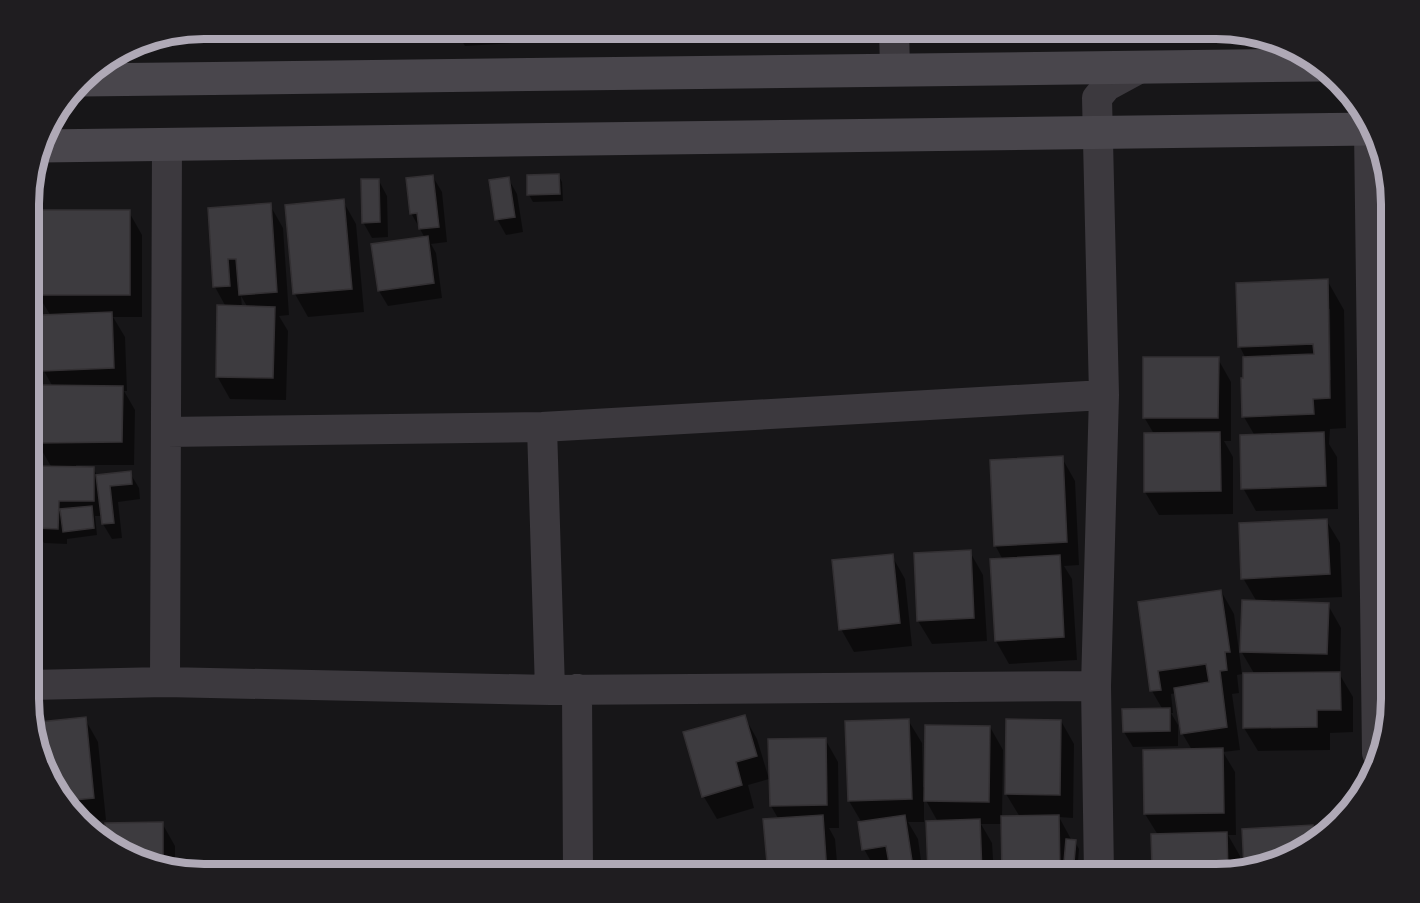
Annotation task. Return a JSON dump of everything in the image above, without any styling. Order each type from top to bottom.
[{"type":"street","points":[[894,39],[895,69]]},
{"type":"street","points":[[100,76],[1305,65]]},
{"type":"street","points":[[1100,864],[1096,686],[1104,395],[1097,98],[1107,86],[1142,67]]},
{"type":"street","points":[[50,146],[1362,129]]},
{"type":"street","points":[[165,682],[167,144]]},
{"type":"street","points":[[1370,147],[1377,735]]},
{"type":"street","points":[[167,432],[542,427],[1104,395]]},
{"type":"street","points":[[542,427],[577,864]]},
{"type":"street","points":[[39,685],[165,682],[564,690],[1096,686]]},
{"type":"building","points":[[559,174],[560,194],[527,195],[527,175]]},
{"type":"building","points":[[433,175],[439,227],[419,229],[417,213],[410,214],[406,178]]},
{"type":"building","points":[[509,177],[515,217],[495,220],[489,180]]},
{"type":"building","points":[[361,179],[379,179],[380,222],[362,223]]},
{"type":"building","points":[[344,199],[352,289],[293,294],[285,205]]},
{"type":"building","points":[[271,203],[277,292],[239,295],[236,259],[228,259],[230,286],[213,287],[208,208]]},
{"type":"building","points":[[39,210],[130,210],[130,295],[39,295]]},
{"type":"building","points":[[428,236],[434,283],[378,291],[371,244]]},
{"type":"building","points":[[1328,279],[1330,398],[1313,399],[1314,414],[1242,417],[1243,357],[1314,354],[1313,344],[1238,347],[1236,283]]},
{"type":"building","points":[[217,305],[275,307],[273,378],[216,377]]},
{"type":"building","points":[[112,312],[114,368],[42,371],[41,315]]},
{"type":"building","points":[[1143,357],[1219,357],[1218,418],[1143,418]]},
{"type":"building","points":[[39,385],[123,386],[122,442],[39,443]]},
{"type":"building","points":[[1220,432],[1221,491],[1144,492],[1144,433]]},
{"type":"building","points":[[1324,432],[1326,486],[1241,489],[1240,435]]},
{"type":"building","points":[[1063,456],[1067,542],[994,546],[990,460]]},
{"type":"building","points":[[39,466],[94,467],[94,501],[59,501],[58,529],[39,528]]},
{"type":"building","points":[[131,471],[132,484],[110,486],[114,523],[102,524],[96,475]]},
{"type":"building","points":[[92,506],[94,528],[63,532],[60,509]]},
{"type":"building","points":[[1327,519],[1330,574],[1241,579],[1239,523]]},
{"type":"building","points":[[971,550],[974,618],[917,621],[914,553]]},
{"type":"building","points":[[893,554],[900,623],[839,630],[832,560]]},
{"type":"building","points":[[1060,555],[1064,637],[995,641],[990,559]]},
{"type":"building","points":[[1221,590],[1230,652],[1225,652],[1227,670],[1220,671],[1227,727],[1181,734],[1174,688],[1209,682],[1206,664],[1158,671],[1161,690],[1150,691],[1138,602]]},
{"type":"building","points":[[1242,600],[1329,603],[1327,654],[1240,652]]},
{"type":"building","points":[[1340,672],[1341,710],[1317,710],[1317,727],[1243,728],[1243,673]]},
{"type":"building","points":[[1170,708],[1170,731],[1123,732],[1122,709]]},
{"type":"building","points":[[745,715],[757,756],[736,762],[742,785],[702,797],[683,732]]},
{"type":"building","points":[[86,717],[94,798],[74,800],[67,791],[52,762],[40,722]]},
{"type":"building","points":[[909,719],[912,799],[848,801],[845,721]]},
{"type":"building","points":[[1006,719],[1061,720],[1060,795],[1005,794]]},
{"type":"building","points":[[925,725],[990,726],[989,802],[924,801]]},
{"type":"building","points":[[826,738],[827,805],[770,806],[768,739]]},
{"type":"building","points":[[1223,748],[1224,813],[1144,814],[1143,750]]},
{"type":"building","points":[[823,815],[826,864],[767,864],[763,819]]},
{"type":"building","points":[[905,815],[912,864],[883,864],[889,863],[886,846],[862,850],[858,822]]},
{"type":"building","points":[[1059,815],[1060,864],[1002,864],[1001,816]]},
{"type":"building","points":[[980,819],[982,864],[928,864],[926,821]]},
{"type":"building","points":[[163,822],[163,858],[121,842],[105,831],[105,823]]},
{"type":"building","points":[[1313,825],[1313,832],[1279,851],[1244,862],[1242,829]]},
{"type":"building","points":[[1227,832],[1228,864],[1152,864],[1151,834]]},
{"type":"building","points":[[1066,839],[1076,840],[1074,864],[1064,864]]}]
